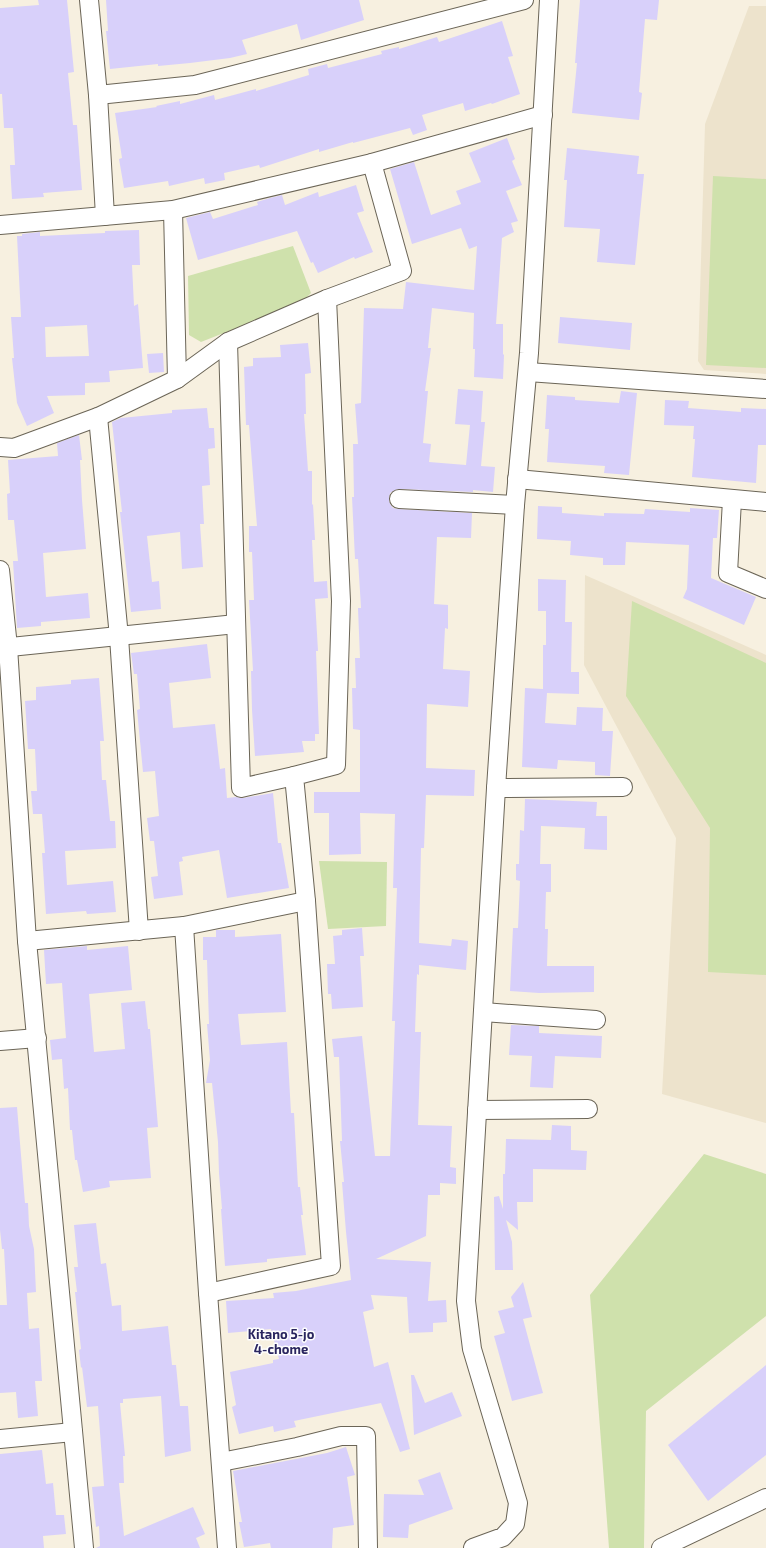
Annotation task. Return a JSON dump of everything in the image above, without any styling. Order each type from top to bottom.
[{"type":"street","points":[[89,0],[98,95],[105,216]]},
{"type":"street","points":[[98,95],[195,85],[524,0]]},
{"type":"street","points":[[473,1548],[503,1537],[516,1524],[518,1503],[472,1349],[466,1301],[496,788],[515,504],[528,372],[549,0]]},
{"type":"street","points":[[0,225],[173,210],[372,163],[543,115]]},
{"type":"street","points":[[0,447],[14,448],[98,417],[177,379],[228,342],[327,299],[402,271],[372,163]]},
{"type":"street","points":[[173,210],[177,379]]},
{"type":"street","points":[[228,342],[241,788],[336,765],[341,602],[327,299]]},
{"type":"street","points":[[528,372],[766,389]]},
{"type":"street","points":[[98,417],[120,637],[139,931]]},
{"type":"street","points":[[517,479],[766,502]]},
{"type":"street","points":[[399,499],[515,504]]},
{"type":"street","points":[[732,500],[728,573],[766,589]]},
{"type":"street","points":[[0,570],[4,648],[27,941],[84,1548]]},
{"type":"street","points":[[4,648],[236,624]]},
{"type":"street","points":[[208,1293],[331,1266],[306,901],[294,776]]},
{"type":"street","points":[[496,788],[623,787]]},
{"type":"street","points":[[27,941],[184,926],[306,901]]},
{"type":"street","points":[[184,926],[208,1293],[228,1548]]},
{"type":"street","points":[[483,1012],[596,1020]]},
{"type":"street","points":[[0,1041],[36,1038]]},
{"type":"street","points":[[477,1110],[588,1109]]},
{"type":"street","points":[[0,1439],[73,1432]]},
{"type":"street","points":[[221,1462],[297,1447],[341,1436],[366,1436],[368,1548]]},
{"type":"street","points":[[661,1548],[766,1498]]},
{"type":"shaded area","points":[[749,6],[766,6],[766,374],[704,370],[698,361],[705,124]]},
{"type":"shaded area","points":[[585,575],[766,655],[766,1123],[662,1094],[676,838],[584,665]]},
{"type":"green space","points":[[713,176],[766,179],[766,368],[706,365]]},
{"type":"green space","points":[[293,246],[311,293],[302,302],[201,342],[189,335],[188,276]]},
{"type":"green space","points":[[632,601],[766,663],[766,975],[708,972],[710,828],[626,696]]},
{"type":"green space","points":[[319,861],[387,862],[386,926],[328,929]]},
{"type":"green space","points":[[704,1154],[766,1174],[766,1316],[646,1411],[644,1548],[609,1548],[590,1295]]},
{"type":"building","points":[[38,0],[67,0],[74,72],[68,73],[73,125],[77,125],[82,190],[43,193],[44,197],[12,199],[10,165],[15,165],[13,128],[4,128],[2,94],[0,94],[0,8],[39,5]]},
{"type":"building","points":[[106,0],[359,0],[364,20],[301,40],[297,24],[242,40],[247,54],[230,58],[158,66],[158,64],[110,69],[106,31],[108,31]]},
{"type":"building","points":[[580,0],[659,0],[657,20],[645,19],[639,92],[642,93],[639,120],[572,113],[577,63],[575,63]]},
{"type":"building","points":[[502,21],[513,56],[508,57],[520,94],[492,104],[491,103],[465,111],[463,103],[422,115],[427,130],[413,135],[410,128],[319,152],[319,149],[260,168],[259,165],[224,173],[225,180],[205,184],[204,178],[169,186],[168,181],[124,188],[119,159],[122,158],[115,113],[157,107],[156,106],[180,101],[180,104],[214,95],[215,100],[256,89],[256,91],[309,75],[308,69],[327,64],[328,68],[382,54],[381,51],[399,47],[399,49],[437,37],[439,42]]},
{"type":"building","points":[[507,138],[515,159],[512,161],[522,185],[506,191],[518,221],[511,223],[514,232],[502,238],[496,324],[503,324],[503,379],[474,377],[474,313],[432,308],[428,348],[431,348],[425,391],[428,391],[423,443],[431,444],[429,462],[466,465],[470,425],[455,424],[458,389],[483,391],[481,422],[485,422],[481,466],[495,467],[493,492],[473,490],[473,492],[400,489],[390,493],[389,499],[393,508],[398,509],[472,513],[471,538],[437,537],[434,604],[448,605],[448,629],[445,628],[443,669],[470,671],[468,707],[427,704],[426,768],[475,770],[474,796],[426,795],[424,848],[421,848],[419,943],[451,946],[452,939],[468,941],[466,970],[419,965],[419,975],[417,974],[415,1032],[421,1032],[418,1125],[452,1126],[450,1167],[456,1168],[456,1184],[440,1183],[440,1195],[428,1195],[426,1236],[376,1259],[431,1262],[428,1301],[446,1300],[447,1322],[433,1323],[433,1332],[409,1333],[407,1297],[371,1295],[374,1309],[363,1312],[374,1367],[388,1362],[410,1449],[400,1452],[381,1403],[294,1421],[296,1427],[274,1432],[273,1426],[239,1434],[232,1407],[236,1405],[230,1372],[273,1363],[273,1360],[279,1359],[271,1329],[228,1333],[226,1301],[274,1298],[273,1293],[296,1291],[351,1280],[342,1182],[344,1182],[340,1141],[342,1141],[339,1057],[334,1057],[332,1039],[362,1036],[375,1156],[390,1156],[395,1021],[392,1021],[397,888],[393,888],[395,814],[360,813],[361,854],[329,855],[329,813],[314,813],[314,792],[360,792],[360,730],[353,729],[352,688],[356,688],[355,658],[360,658],[358,608],[361,608],[358,559],[355,559],[352,497],[354,497],[353,444],[358,444],[355,404],[361,403],[364,308],[403,309],[406,282],[474,290],[477,246],[469,249],[461,228],[412,244],[390,169],[414,162],[431,215],[461,204],[456,191],[481,182],[469,153]]},
{"type":"building","points":[[567,148],[639,156],[637,174],[644,174],[635,265],[597,262],[600,229],[564,227],[567,180],[564,180]]},
{"type":"building","points":[[356,185],[364,211],[357,213],[373,252],[355,259],[354,257],[318,273],[313,262],[311,263],[297,231],[198,260],[186,218],[210,212],[213,219],[258,205],[257,202],[282,195],[285,205],[318,192],[319,197]]},
{"type":"building","points":[[139,230],[140,265],[132,265],[134,306],[138,304],[143,368],[109,371],[110,382],[85,383],[85,395],[47,396],[54,413],[27,426],[17,403],[12,358],[14,358],[11,317],[21,317],[17,236],[40,232],[40,236],[105,233],[105,231]],"holes":[[[87,325],[89,356],[46,357],[45,327]]]},
{"type":"building","points":[[560,317],[632,323],[630,350],[558,343]]},
{"type":"building","points":[[308,343],[311,373],[305,374],[306,414],[304,414],[308,471],[312,471],[312,505],[313,504],[315,540],[312,540],[314,582],[327,581],[328,598],[315,599],[318,651],[316,651],[319,734],[315,734],[315,741],[302,741],[304,752],[255,756],[251,671],[253,671],[249,600],[254,600],[252,552],[249,552],[249,526],[257,526],[249,425],[246,425],[244,367],[253,366],[253,358],[281,357],[280,345]]},
{"type":"building","points":[[163,353],[164,372],[149,373],[147,354]]},
{"type":"building","points":[[621,391],[637,393],[629,475],[604,473],[605,466],[547,462],[549,429],[545,429],[547,395],[575,397],[575,400],[619,403]]},
{"type":"building","points":[[665,400],[689,401],[688,408],[741,412],[741,408],[766,409],[766,445],[758,445],[756,483],[692,477],[695,439],[693,439],[694,426],[664,425]]},
{"type":"building","points":[[207,408],[209,428],[214,428],[215,448],[208,449],[210,485],[202,486],[204,524],[200,524],[203,567],[182,569],[180,532],[147,536],[152,582],[159,581],[161,609],[131,612],[112,422],[121,418],[172,413],[172,410]]},
{"type":"building","points":[[79,435],[82,460],[80,460],[86,549],[43,553],[46,597],[88,593],[90,618],[41,622],[41,626],[17,628],[13,561],[18,561],[14,520],[8,520],[7,494],[10,493],[8,460],[58,456],[57,443]]},
{"type":"building","points":[[538,506],[562,507],[562,513],[604,516],[604,513],[644,514],[645,509],[690,512],[690,508],[719,510],[717,538],[713,538],[711,578],[756,597],[744,625],[683,598],[687,589],[689,545],[626,542],[625,565],[603,565],[603,558],[570,555],[571,541],[537,539]]},
{"type":"building","points":[[538,579],[566,580],[565,622],[572,622],[571,672],[579,672],[579,694],[547,693],[545,723],[576,725],[577,707],[603,708],[602,731],[613,731],[610,776],[595,775],[595,762],[558,760],[557,769],[522,767],[525,688],[543,689],[543,645],[546,645],[546,611],[538,611]]},
{"type":"building","points":[[207,644],[211,678],[169,683],[173,728],[215,724],[220,769],[225,768],[227,798],[243,798],[273,793],[278,843],[281,843],[289,888],[227,898],[219,850],[182,857],[183,861],[179,862],[183,895],[154,899],[151,877],[158,876],[154,841],[150,841],[147,818],[159,816],[155,771],[143,772],[137,710],[140,709],[137,674],[134,674],[131,653]]},
{"type":"building","points":[[99,678],[104,741],[100,741],[102,780],[106,780],[110,821],[115,821],[116,848],[65,851],[67,885],[113,881],[116,912],[87,914],[86,911],[46,914],[42,853],[45,853],[42,814],[33,814],[31,791],[37,791],[35,749],[28,749],[25,701],[36,700],[36,687],[71,684],[71,680]]},
{"type":"building","points":[[525,799],[597,802],[596,816],[607,816],[607,850],[584,849],[585,828],[541,826],[540,864],[551,864],[551,892],[546,892],[545,929],[548,929],[547,966],[594,966],[594,992],[539,993],[510,991],[513,928],[518,928],[520,881],[516,880],[516,864],[519,864],[520,830],[524,831]]},
{"type":"building","points":[[362,928],[364,956],[360,956],[363,1007],[332,1009],[331,994],[328,994],[327,964],[335,964],[333,936],[342,935],[342,930]]},
{"type":"building","points":[[216,930],[235,930],[235,937],[281,934],[286,1012],[238,1014],[241,1045],[287,1042],[291,1113],[294,1113],[298,1187],[300,1187],[303,1215],[301,1215],[306,1255],[267,1259],[267,1262],[225,1266],[218,1142],[212,1083],[206,1083],[210,1060],[207,1024],[209,1024],[207,960],[203,960],[203,937],[216,937]]},
{"type":"building","points":[[87,946],[87,950],[128,946],[132,990],[89,994],[94,1052],[125,1049],[121,1003],[145,1001],[148,1029],[150,1029],[158,1127],[147,1128],[151,1178],[109,1181],[110,1187],[83,1192],[77,1160],[75,1160],[72,1130],[70,1130],[68,1088],[64,1089],[62,1059],[52,1060],[50,1040],[66,1038],[62,983],[46,984],[44,950]]},
{"type":"building","points":[[511,1025],[539,1026],[539,1033],[602,1036],[601,1058],[555,1056],[553,1088],[530,1087],[532,1056],[509,1055]]},
{"type":"building","points":[[17,1107],[25,1203],[28,1203],[29,1226],[34,1249],[36,1292],[27,1293],[29,1329],[39,1328],[42,1381],[35,1381],[38,1416],[18,1418],[16,1392],[0,1393],[0,1305],[7,1305],[4,1249],[2,1249],[0,1230],[0,1108]]},
{"type":"building","points":[[552,1125],[571,1126],[571,1150],[587,1151],[586,1170],[533,1169],[533,1202],[517,1202],[518,1230],[506,1220],[512,1242],[513,1270],[495,1270],[494,1197],[499,1196],[503,1209],[503,1174],[505,1174],[506,1139],[551,1140]]},
{"type":"building","points":[[96,1223],[101,1264],[106,1263],[112,1306],[121,1305],[122,1331],[168,1326],[172,1365],[176,1365],[180,1406],[188,1406],[191,1451],[165,1457],[161,1396],[123,1399],[123,1403],[120,1403],[125,1456],[123,1456],[124,1483],[119,1483],[124,1536],[193,1507],[205,1534],[196,1538],[200,1548],[96,1548],[100,1546],[99,1526],[96,1527],[92,1487],[104,1486],[98,1406],[87,1407],[82,1367],[81,1368],[79,1350],[81,1349],[75,1292],[77,1292],[74,1267],[78,1267],[74,1225]]},
{"type":"building","points":[[523,1282],[532,1317],[523,1319],[543,1393],[512,1401],[494,1336],[505,1333],[498,1311],[514,1307],[511,1297]]},
{"type":"building","points":[[766,1365],[766,1455],[708,1501],[668,1445]]},
{"type":"building","points":[[411,1375],[414,1375],[425,1403],[452,1392],[462,1416],[414,1435]]},
{"type":"building","points":[[346,1447],[355,1475],[347,1477],[354,1525],[333,1528],[332,1548],[271,1548],[270,1543],[244,1547],[239,1522],[242,1522],[233,1471],[327,1453]]},
{"type":"building","points":[[42,1450],[46,1484],[53,1483],[56,1515],[64,1515],[66,1534],[43,1536],[44,1548],[0,1548],[0,1454]]},
{"type":"building","points":[[440,1472],[453,1509],[409,1525],[408,1538],[383,1537],[384,1494],[424,1495],[418,1480]]},
{"type":"district","name":"Kitano 5-jo 4-chome","points":[[281,1342]]}]
